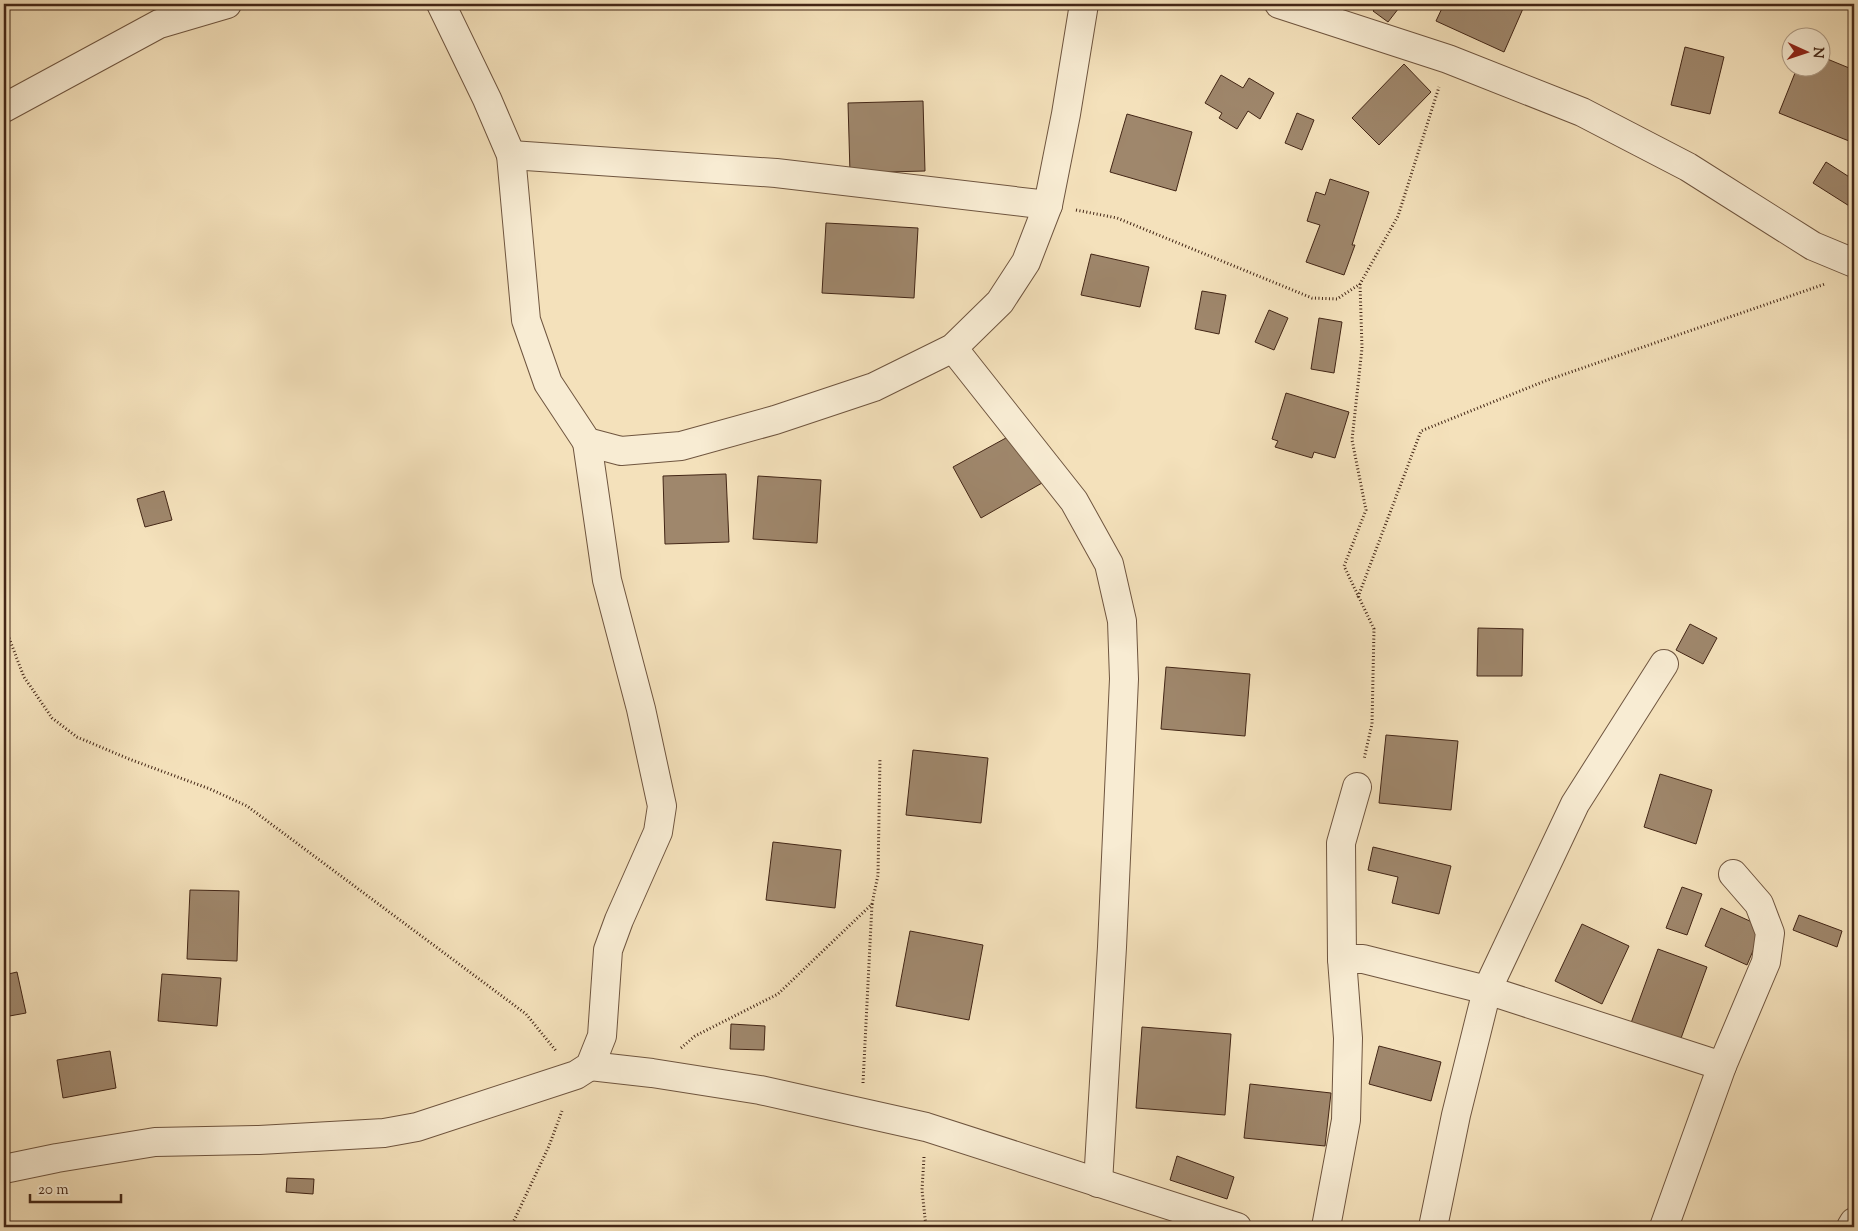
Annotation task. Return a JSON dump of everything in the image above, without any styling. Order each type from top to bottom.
[{"type":"street","points":[[4,108],[159,24],[227,4]]},
{"type":"street","points":[[441,4],[511,155],[526,320],[548,383],[587,442],[607,580],[641,709],[662,806],[658,832],[619,920],[608,950],[602,1036],[583,1070]]},
{"type":"street","points":[[587,442],[622,452],[681,446],[775,420],[874,387],[953,348],[1000,302],[1026,262],[1048,205],[1066,114],[1084,4]]},
{"type":"street","points":[[1279,4],[1448,59],[1582,112],[1688,167],[1813,246],[1854,263]]},
{"type":"street","points":[[511,155],[776,172],[1048,205]]},
{"type":"street","points":[[953,348],[1074,501],[1109,564],[1122,621],[1123,689],[1111,966],[1098,1182]]},
{"type":"street","points":[[1433,1227],[1456,1115],[1487,990],[1575,804],[1664,664]]},
{"type":"street","points":[[1326,1227],[1346,1120],[1348,1038],[1342,959],[1341,843],[1357,787]]},
{"type":"street","points":[[1664,1227],[1722,1066],[1766,962],[1770,933],[1759,904],[1733,874]]},
{"type":"street","points":[[1342,959],[1363,959],[1487,990],[1722,1066]]},
{"type":"street","points":[[4,1169],[56,1158],[155,1142],[259,1140],[384,1133],[417,1127],[583,1070],[652,1072],[760,1090],[926,1127],[1237,1227]]},
{"type":"street","points":[[1851,1227],[1854,1222]]},
{"type":"path","points":[[1048,205],[1117,218],[1312,298],[1337,299],[1360,284],[1398,216],[1448,59]]},
{"type":"path","points":[[1357,787],[1372,724],[1374,629],[1344,566],[1366,510],[1352,440],[1362,348],[1360,284]]},
{"type":"path","points":[[1358,597],[1421,432],[1546,380],[1826,284]]},
{"type":"path","points":[[4,625],[24,676],[52,718],[77,737],[129,759],[210,788],[247,806],[526,1014],[583,1070],[511,1227]]},
{"type":"path","points":[[862,1112],[872,904],[878,875],[880,758]]},
{"type":"path","points":[[652,1072],[694,1036],[778,994],[872,904]]},
{"type":"path","points":[[926,1127],[922,1190],[926,1227]]},
{"type":"building","points":[[1379,4],[1402,4],[1388,22],[1373,11]]},
{"type":"building","points":[[1444,4],[1525,4],[1504,52],[1436,21]]},
{"type":"building","points":[[1685,47],[1724,57],[1710,114],[1671,105]]},
{"type":"building","points":[[1830,60],[1854,70],[1854,143],[1779,113],[1793,78],[1830,78]]},
{"type":"building","points":[[1404,64],[1431,92],[1379,145],[1352,118]]},
{"type":"building","points":[[1221,75],[1243,88],[1249,78],[1274,93],[1260,119],[1248,111],[1237,129],[1219,118],[1222,113],[1205,103]]},
{"type":"building","points":[[923,101],[925,171],[850,173],[848,103]]},
{"type":"building","points":[[1297,113],[1314,120],[1302,150],[1285,143]]},
{"type":"building","points":[[1127,114],[1192,132],[1176,191],[1110,172]]},
{"type":"building","points":[[1826,162],[1854,180],[1854,209],[1813,183]]},
{"type":"building","points":[[1330,179],[1369,192],[1352,245],[1355,245],[1344,275],[1306,262],[1320,225],[1307,221],[1316,192],[1325,195]]},
{"type":"building","points":[[826,223],[918,228],[914,298],[822,293]]},
{"type":"building","points":[[1091,254],[1149,267],[1140,307],[1081,295]]},
{"type":"building","points":[[1202,291],[1226,295],[1219,334],[1195,329]]},
{"type":"building","points":[[1269,310],[1288,318],[1274,350],[1255,342]]},
{"type":"building","points":[[1319,318],[1342,322],[1334,373],[1311,369]]},
{"type":"building","points":[[1286,393],[1349,412],[1335,458],[1314,452],[1312,458],[1275,447],[1278,441],[1272,439]]},
{"type":"building","points":[[1015,433],[1042,483],[981,518],[953,467]]},
{"type":"building","points":[[726,474],[729,542],[665,544],[663,476]]},
{"type":"building","points":[[758,476],[821,480],[817,543],[753,539]]},
{"type":"building","points":[[164,491],[172,520],[145,527],[137,499]]},
{"type":"building","points":[[1690,624],[1717,638],[1703,664],[1676,650]]},
{"type":"building","points":[[1478,628],[1523,629],[1522,676],[1477,676]]},
{"type":"building","points":[[1166,667],[1250,674],[1245,736],[1161,729]]},
{"type":"building","points":[[1386,735],[1458,741],[1451,810],[1379,803]]},
{"type":"building","points":[[913,750],[988,758],[981,823],[906,815]]},
{"type":"building","points":[[1660,774],[1712,790],[1696,844],[1644,827]]},
{"type":"building","points":[[773,842],[841,850],[835,908],[766,900]]},
{"type":"building","points":[[1373,847],[1451,866],[1439,914],[1392,903],[1398,877],[1368,870]]},
{"type":"building","points":[[1682,887],[1702,894],[1687,935],[1666,928]]},
{"type":"building","points":[[190,890],[239,891],[237,961],[187,959]]},
{"type":"building","points":[[1721,908],[1763,927],[1747,965],[1705,946]]},
{"type":"building","points":[[1799,915],[1842,931],[1837,947],[1793,930]]},
{"type":"building","points":[[1582,924],[1629,946],[1602,1004],[1555,981]]},
{"type":"building","points":[[910,931],[983,945],[969,1020],[896,1006]]},
{"type":"building","points":[[1658,949],[1707,967],[1680,1041],[1631,1023]]},
{"type":"building","points":[[17,972],[26,1013],[4,1017],[4,975]]},
{"type":"building","points":[[162,974],[221,978],[217,1026],[158,1021]]},
{"type":"building","points":[[731,1024],[765,1026],[764,1050],[730,1049]]},
{"type":"building","points":[[1142,1027],[1231,1034],[1225,1115],[1136,1108]]},
{"type":"building","points":[[1379,1046],[1441,1062],[1431,1101],[1369,1084]]},
{"type":"building","points":[[110,1051],[116,1088],[63,1098],[57,1060]]},
{"type":"building","points":[[1250,1084],[1331,1093],[1325,1146],[1244,1138]]},
{"type":"building","points":[[1177,1156],[1234,1177],[1227,1199],[1170,1180]]},
{"type":"building","points":[[287,1178],[314,1179],[313,1194],[286,1192]]},
{"type":"building","points":[[1563,1223],[1589,1227],[1562,1227]]}]
